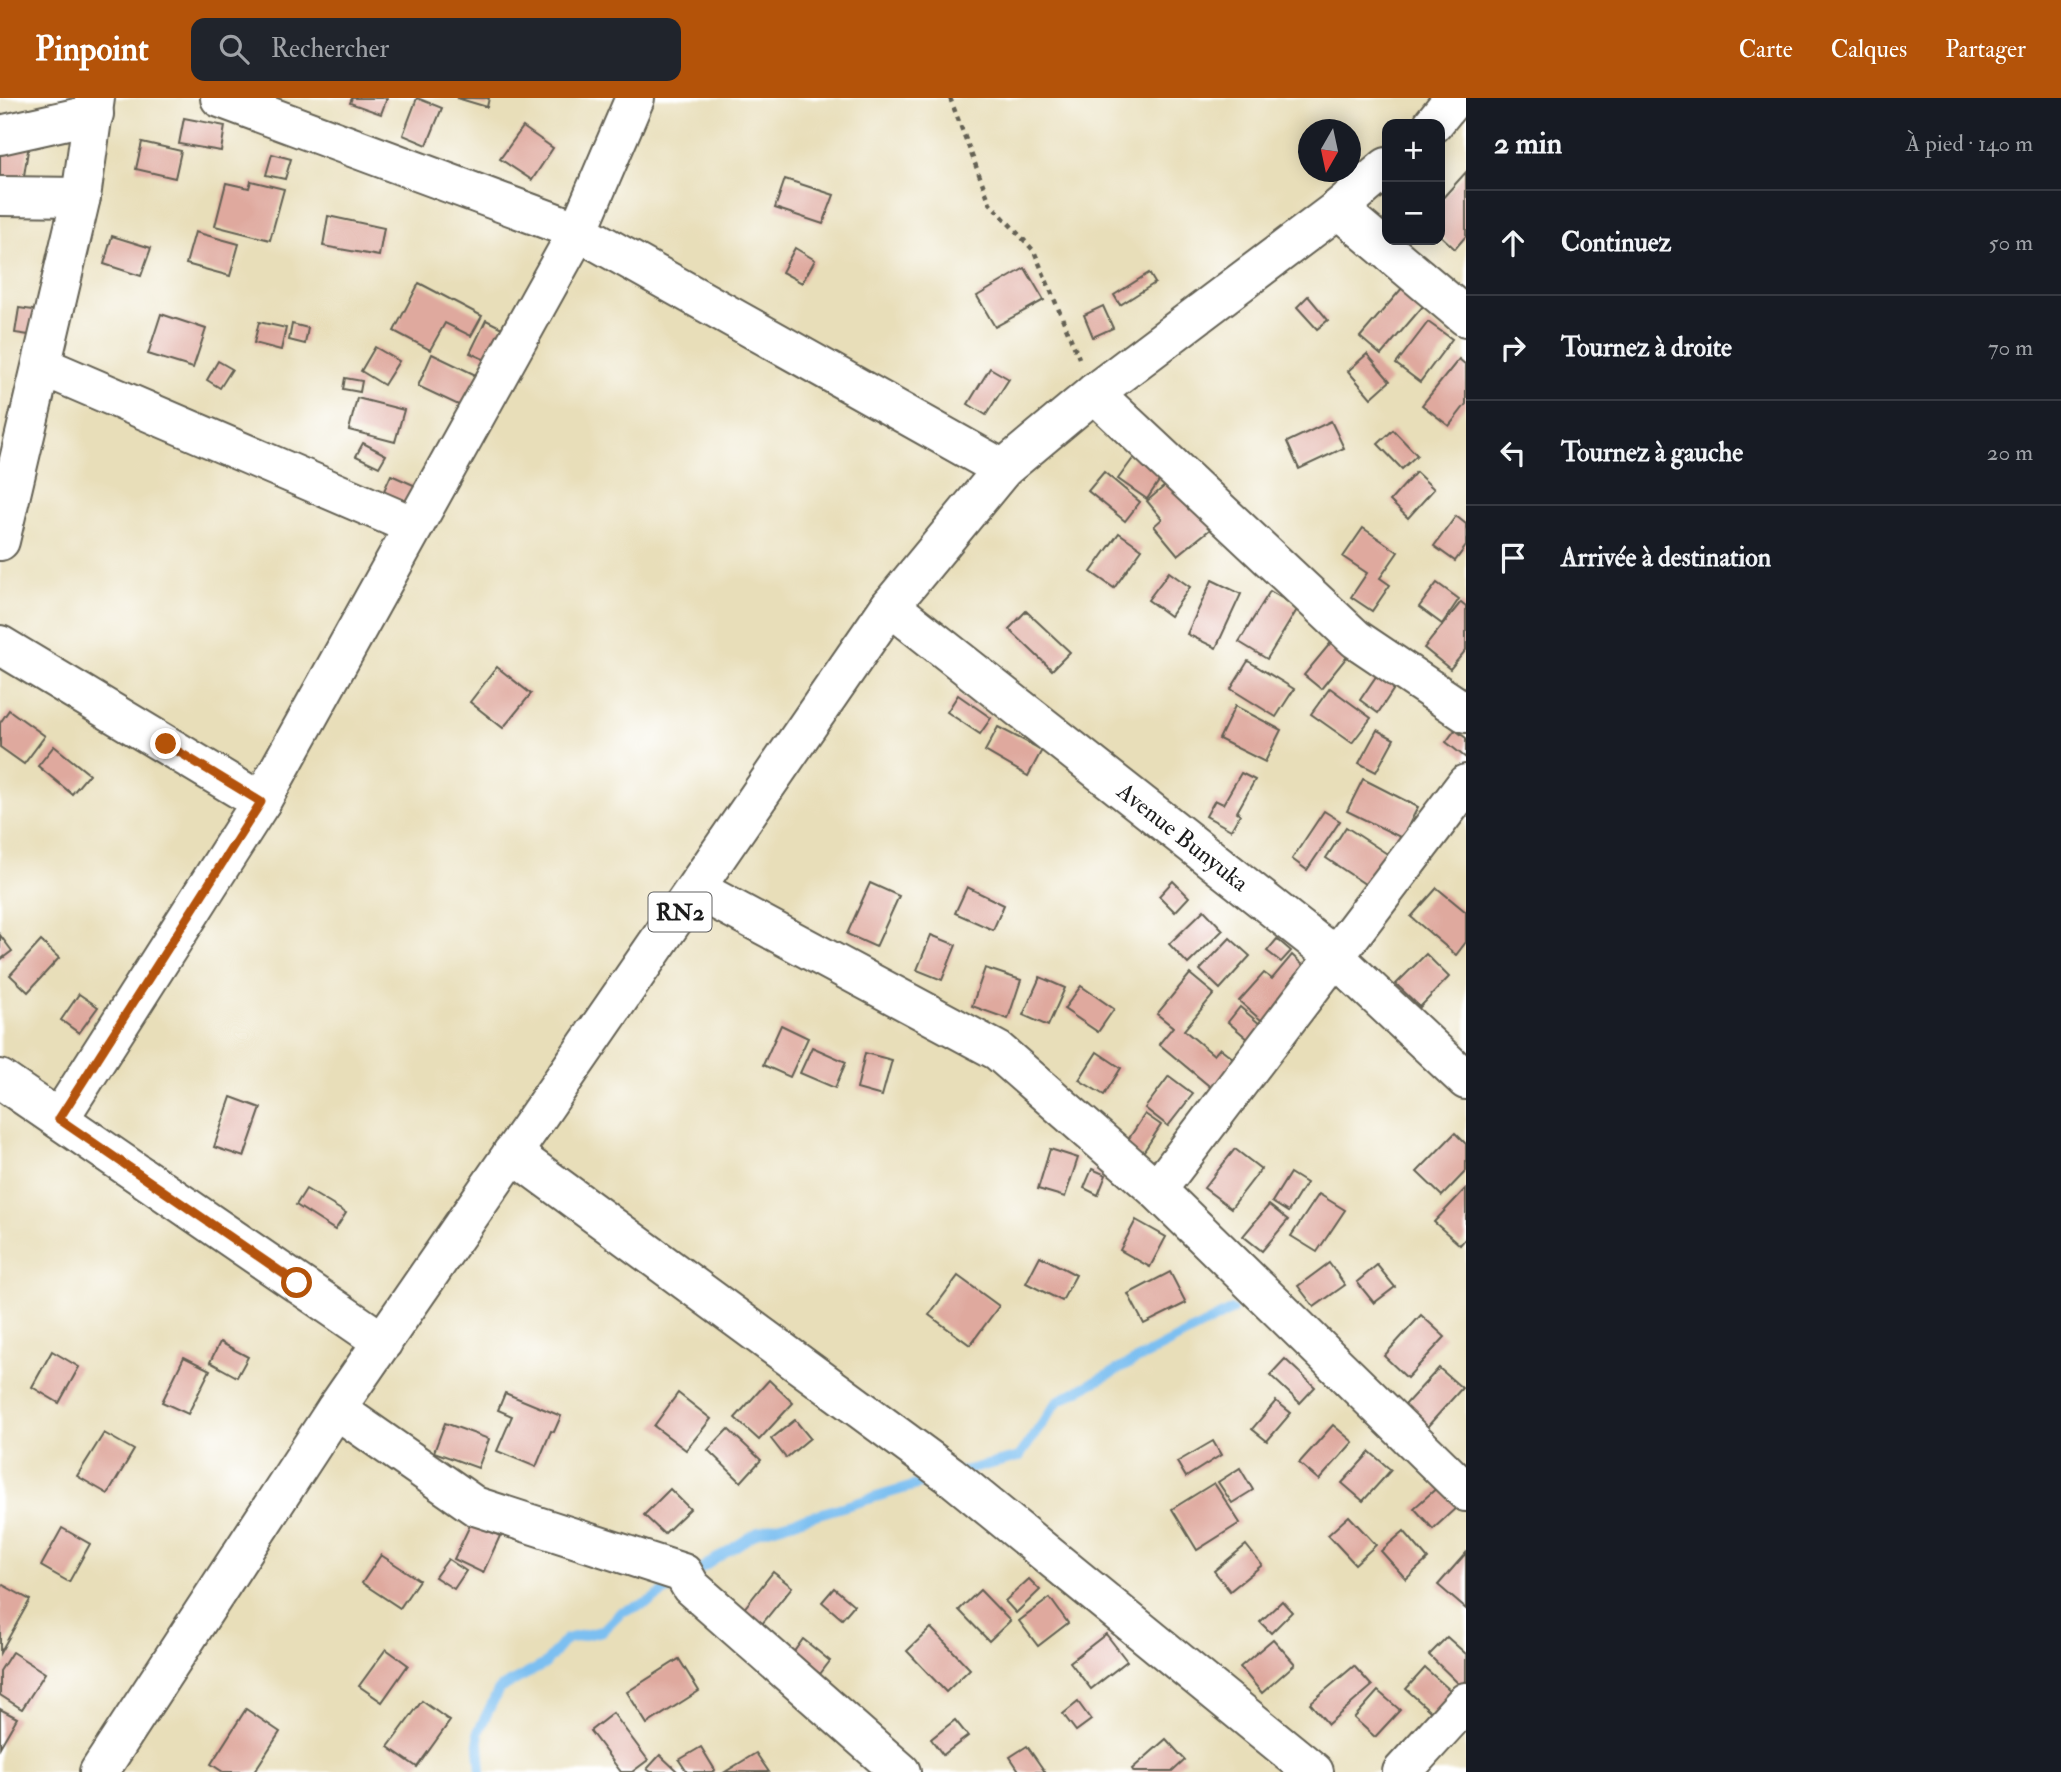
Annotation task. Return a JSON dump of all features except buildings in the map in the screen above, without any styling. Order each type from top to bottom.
[{"type":"main road","points":[[220,98],[578,230],[1003,469]]},
{"type":"main road","points":[[59,1119],[261,802],[578,230],[635,98]]},
{"type":"main road","points":[[1437,119],[1454,98]]},
{"type":"main road","points":[[0,135],[95,106],[81,197],[0,541]]},
{"type":"main road","name":"RN2","points":[[99,1772],[336,1409],[890,606],[1003,469],[1094,393],[1338,209],[1382,171]]},
{"type":"main road","points":[[0,196],[81,197]]},
{"type":"main road","points":[[1338,209],[1466,317]]},
{"type":"main road","points":[[42,366],[414,526]]},
{"type":"main road","points":[[1094,393],[1356,639],[1466,713]]},
{"type":"main road","name":"Avenue Bunyuka","points":[[890,606],[1334,956],[1466,1080]]},
{"type":"main road","points":[[0,645],[261,802]]},
{"type":"main road","points":[[1157,1190],[1466,784]]},
{"type":"main road","points":[[696,889],[998,1051],[1157,1190],[1466,1492]]},
{"type":"main road","points":[[1,1082],[383,1342]]},
{"type":"main road","points":[[512,1153],[950,1475],[1314,1772]]},
{"type":"main road","points":[[336,1409],[475,1506],[687,1580],[901,1772]]},
{"type":"main road","points":[[1402,1772],[1466,1702]]},
{"type":"path","points":[[950,98],[990,203],[1034,251],[1094,393]]},
{"type":"waterway","points":[[959,1472],[1019,1457],[1058,1401],[1232,1310]]},
{"type":"waterway","points":[[481,1772],[478,1732],[499,1689],[545,1664],[566,1639],[602,1631],[621,1612],[647,1603],[758,1532],[940,1478]]},
{"type":"route","points":[[166,744],[261,802],[59,1119],[297,1283]]}]
